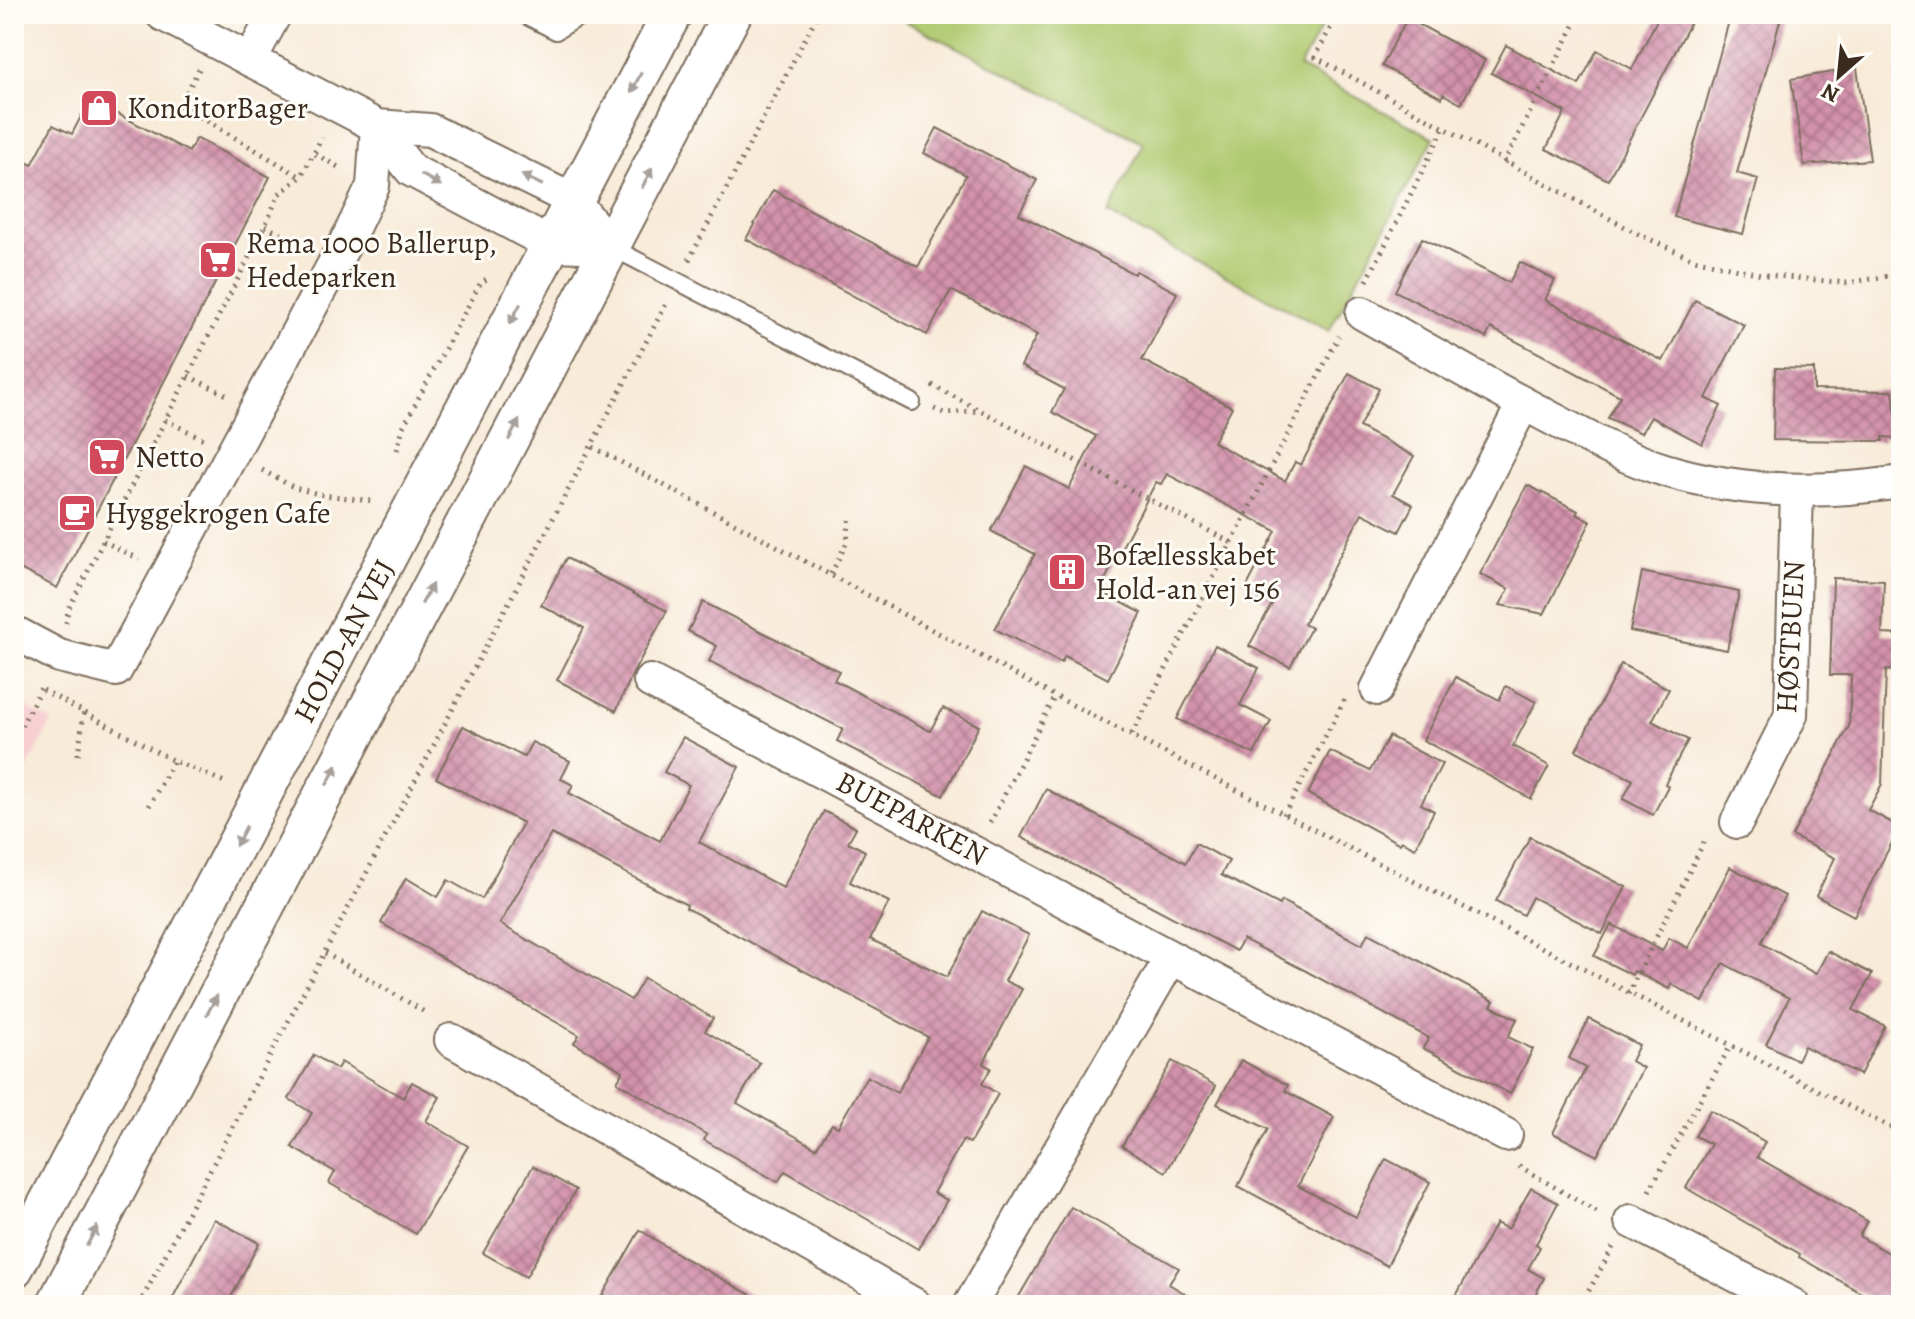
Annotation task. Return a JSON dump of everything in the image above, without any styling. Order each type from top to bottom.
[{"type":"street","points":[[162,14],[377,126],[430,130],[574,201],[611,247]]},
{"type":"street","points":[[250,60],[275,14]]},
{"type":"street","name":"HOLD-AN VEJ","points":[[14,1268],[672,14]]},
{"type":"street","name":"HOLD-AN VEJ","points":[[56,1305],[732,14]]},
{"type":"street","points":[[377,126],[411,170],[552,245],[611,247]]},
{"type":"street","points":[[14,632],[59,656],[116,670],[350,234],[373,186],[377,126]]},
{"type":"street","points":[[1362,304],[1523,404],[1618,453],[1667,470],[1726,483],[1797,490],[1860,488],[1901,482]]},
{"type":"street","points":[[1377,689],[1523,404]]},
{"type":"street","name":"HØSTBUEN","points":[[1737,822],[1791,715],[1797,490]]},
{"type":"street","name":"BUEPARKEN","points":[[650,681],[1506,1135]]},
{"type":"street","points":[[970,1305],[1171,958]]},
{"type":"street","points":[[451,1040],[915,1305]]},
{"type":"street","points":[[1628,1225],[1788,1304]]},
{"type":"lane","points":[[523,14],[556,31],[584,14]]},
{"type":"lane","points":[[611,247],[912,402]]},
{"type":"path","points":[[139,1305],[593,447],[818,14]]},
{"type":"path","points":[[1338,14],[1315,57],[1636,233],[1693,259],[1765,275],[1847,283],[1901,274]]},
{"type":"path","points":[[1504,163],[1580,14]]},
{"type":"path","points":[[198,71],[180,105],[301,177]]},
{"type":"path","points":[[1362,304],[1444,128]]},
{"type":"path","points":[[14,740],[59,656],[68,610],[279,194],[301,177],[315,154]]},
{"type":"path","points":[[265,226],[299,242]]},
{"type":"path","points":[[692,255],[705,262]]},
{"type":"path","points":[[1132,734],[1339,336]]},
{"type":"path","points":[[188,376],[219,391]]},
{"type":"path","points":[[925,381],[1232,543]]},
{"type":"path","points":[[912,402],[944,413],[980,411]]},
{"type":"path","points":[[593,447],[1055,696],[1901,1133]]},
{"type":"path","points":[[323,495],[384,502]]},
{"type":"path","points":[[831,574],[847,542],[850,514]]},
{"type":"path","points":[[27,682],[174,761],[261,797]]},
{"type":"path","points":[[1284,815],[1353,683],[1377,689]]},
{"type":"path","points":[[975,851],[1055,696]]},
{"type":"path","points":[[78,755],[84,712]]},
{"type":"path","points":[[149,806],[174,761]]},
{"type":"path","points":[[1628,994],[1712,827],[1737,822]]},
{"type":"path","points":[[325,953],[445,1025],[451,1040]]},
{"type":"path","points":[[1581,1305],[1731,1045]]},
{"type":"path","points":[[1506,1135],[1500,1154],[1628,1225]]},
{"type":"shaded area","points":[[14,701],[52,721],[14,794]]},
{"type":"green space","points":[[891,14],[1329,14],[1299,67],[1434,138],[1329,331],[1108,214],[1144,143]]},
{"type":"building","points":[[1660,14],[1695,14],[1608,180],[1546,149],[1565,112],[1491,73],[1506,45],[1579,85],[1597,50],[1632,69]]},
{"type":"building","points":[[1731,14],[1782,14],[1737,173],[1758,179],[1743,234],[1674,217]]},
{"type":"building","points":[[1407,18],[1485,60],[1461,104],[1443,94],[1442,98],[1382,66]]},
{"type":"building","points":[[1857,68],[1870,160],[1804,165],[1791,79]]},
{"type":"building","points":[[90,99],[189,152],[196,138],[270,177],[57,588],[14,566],[14,156],[32,165],[53,125],[72,134]]},
{"type":"building","points":[[937,128],[1037,180],[1019,214],[1177,293],[1142,360],[1232,407],[1213,442],[1285,481],[1295,462],[1301,465],[1349,373],[1379,389],[1359,427],[1414,456],[1393,494],[1413,505],[1399,532],[1362,513],[1304,624],[1311,628],[1290,667],[1249,646],[1272,604],[1245,590],[1276,531],[1167,474],[1161,484],[1156,482],[1099,591],[1142,613],[1108,679],[1065,656],[1061,663],[995,629],[1035,554],[991,531],[1026,466],[1069,489],[1096,436],[1052,412],[1064,389],[1021,366],[1037,335],[951,290],[927,335],[746,239],[773,190],[918,267],[966,175],[924,153]]},
{"type":"building","points":[[1422,238],[1509,283],[1520,262],[1555,280],[1545,300],[1663,361],[1695,300],[1744,325],[1706,398],[1721,406],[1702,444],[1651,417],[1641,433],[1608,418],[1620,396],[1491,328],[1486,338],[1395,291]]},
{"type":"building","points":[[1775,368],[1814,369],[1814,390],[1893,391],[1899,438],[1883,437],[1883,441],[1773,440]]},
{"type":"building","points":[[1527,485],[1591,521],[1544,614],[1500,605],[1509,589],[1480,574]]},
{"type":"building","points":[[566,558],[667,611],[616,711],[557,680],[584,628],[541,605]]},
{"type":"building","points":[[1642,572],[1739,592],[1727,650],[1630,631]]},
{"type":"building","points":[[1833,578],[1884,580],[1882,634],[1901,635],[1901,671],[1886,670],[1882,784],[1868,810],[1900,827],[1854,916],[1816,896],[1835,858],[1792,836],[1849,726],[1851,675],[1830,675]]},
{"type":"building","points":[[703,602],[839,671],[834,680],[930,731],[943,708],[979,726],[943,796],[837,741],[843,729],[709,661],[717,646],[688,631]]},
{"type":"building","points":[[1215,645],[1259,668],[1240,705],[1271,721],[1254,754],[1177,719]]},
{"type":"building","points":[[1621,664],[1669,689],[1652,721],[1688,740],[1653,815],[1623,799],[1633,780],[1576,750]]},
{"type":"building","points":[[1456,677],[1499,700],[1506,686],[1536,702],[1513,746],[1549,766],[1531,799],[1423,740]]},
{"type":"building","points":[[463,726],[524,757],[532,742],[570,761],[561,779],[573,785],[569,793],[660,841],[689,785],[664,772],[683,737],[739,767],[699,842],[783,888],[824,811],[856,828],[848,842],[865,851],[850,882],[889,902],[870,939],[947,977],[982,911],[1029,935],[1005,981],[1022,989],[983,1064],[991,1068],[982,1084],[998,1094],[970,1143],[963,1140],[933,1193],[947,1200],[918,1249],[785,1171],[778,1182],[704,1140],[707,1135],[617,1082],[623,1071],[574,1043],[579,1035],[381,923],[406,878],[438,897],[448,880],[482,899],[523,823],[436,778]],"holes":[[[551,834],[687,905],[686,908],[928,1037],[897,1093],[867,1076],[838,1127],[832,1124],[816,1148],[737,1103],[760,1063],[705,1031],[713,1018],[644,978],[631,1000],[500,924]]]},
{"type":"building","points":[[1389,736],[1442,764],[1421,804],[1434,811],[1415,848],[1402,841],[1400,844],[1308,794],[1330,751],[1370,771]]},
{"type":"building","points":[[1046,789],[1186,863],[1196,843],[1229,861],[1221,875],[1280,905],[1282,901],[1362,945],[1368,933],[1494,1001],[1491,1006],[1517,1019],[1508,1037],[1533,1049],[1510,1094],[1423,1048],[1429,1038],[1306,971],[1243,939],[1236,951],[1021,837]]},
{"type":"building","points":[[1530,837],[1626,887],[1602,934],[1532,897],[1523,915],[1496,901]]},
{"type":"building","points":[[1730,867],[1785,896],[1761,943],[1816,974],[1828,951],[1872,974],[1853,1010],[1885,1026],[1860,1075],[1804,1046],[1797,1060],[1766,1044],[1789,998],[1723,963],[1703,1002],[1671,984],[1669,989],[1594,956],[1611,924],[1662,951],[1669,938],[1688,948]]},
{"type":"building","points":[[1589,1019],[1639,1045],[1631,1061],[1643,1068],[1597,1156],[1553,1133],[1586,1068],[1569,1058]]},
{"type":"building","points":[[314,1055],[337,1069],[341,1062],[403,1098],[412,1082],[440,1097],[426,1121],[468,1146],[416,1234],[329,1183],[335,1172],[292,1147],[312,1113],[289,1099]]},
{"type":"building","points":[[1241,1060],[1288,1085],[1285,1091],[1334,1117],[1298,1186],[1356,1217],[1386,1159],[1430,1182],[1387,1266],[1238,1186],[1268,1129],[1217,1104]]},
{"type":"building","points":[[1172,1061],[1216,1086],[1166,1172],[1122,1146]]},
{"type":"building","points":[[1710,1110],[1765,1142],[1757,1157],[1867,1221],[1859,1236],[1901,1260],[1901,1305],[1882,1305],[1686,1188],[1711,1144],[1695,1136]]},
{"type":"building","points":[[533,1166],[576,1190],[526,1277],[483,1253]]},
{"type":"building","points":[[1531,1188],[1558,1203],[1536,1244],[1540,1247],[1528,1269],[1544,1278],[1530,1305],[1451,1305],[1496,1223],[1508,1229]]},
{"type":"building","points":[[1071,1207],[1179,1268],[1169,1284],[1204,1305],[1014,1305]]},
{"type":"building","points":[[214,1219],[259,1243],[227,1305],[169,1305]]},
{"type":"building","points":[[640,1230],[684,1258],[769,1305],[597,1305]]},
{"type":"place","name":"KonditorBager","points":[[99,108]]},
{"type":"place","name":"Rema 1000 Ballerup, Hedeparken","points":[[218,260]]},
{"type":"place","name":"Netto","points":[[107,457]]},
{"type":"place","name":"Hyggekrogen Cafe","points":[[77,513]]},
{"type":"place","name":"Bofællesskabet Hold-an vej 156","points":[[1067,572]]}]
